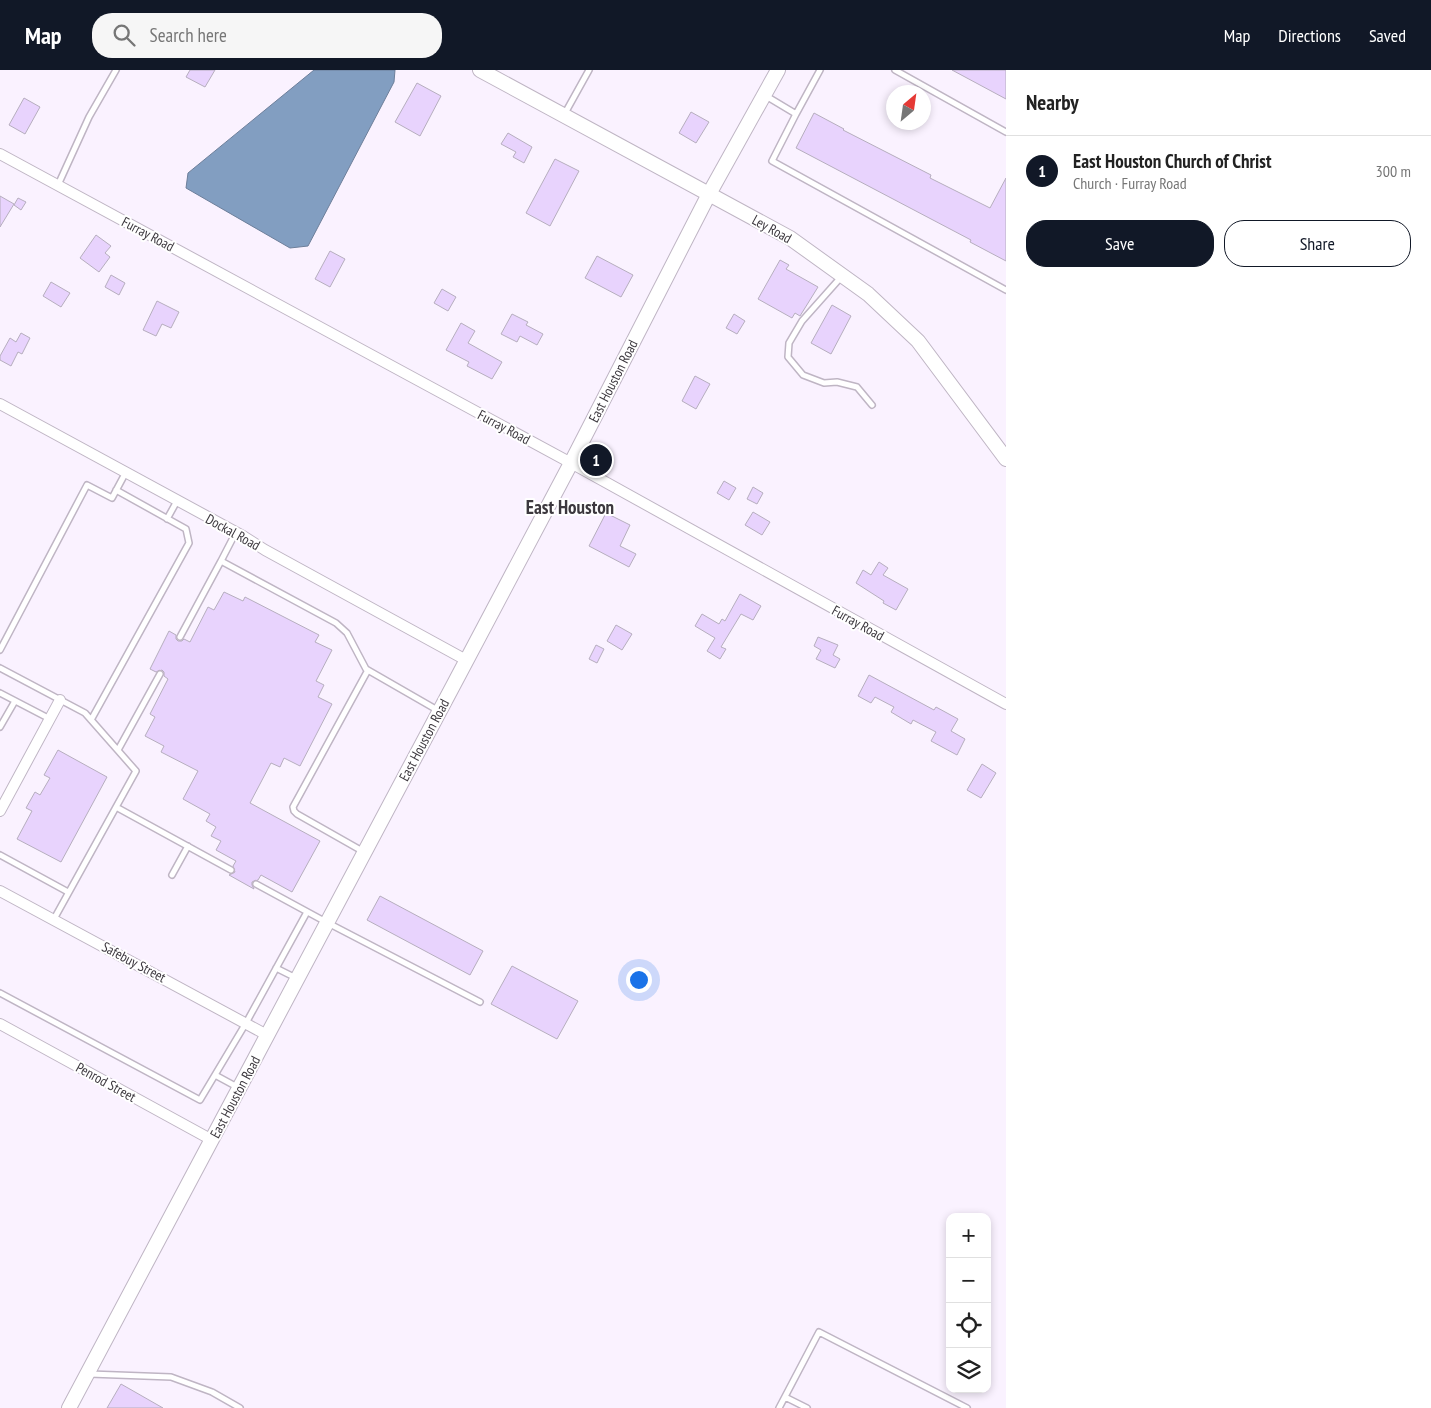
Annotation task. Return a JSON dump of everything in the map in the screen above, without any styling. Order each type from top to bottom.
[{"type":"street","name":"Ley Road","points":[[480,70],[790,238],[843,275],[868,294],[918,341],[1006,459]]},
{"type":"street","name":"East Houston Road","points":[[69,1408],[268,1035],[326,922],[440,712],[709,194],[778,70]]},
{"type":"street","name":"Furray Road","points":[[0,154],[570,463],[1006,704]]},
{"type":"street","name":"Dockal Road","points":[[0,404],[466,660]]},
{"type":"street","points":[[0,811],[60,700]]},
{"type":"street","name":"Safebuy Street","points":[[0,890],[268,1035]]},
{"type":"street","name":"Penrod Street","points":[[0,1024],[212,1140]]},
{"type":"lane","points":[[58,185],[89,117],[116,70]]},
{"type":"lane","points":[[564,115],[589,70]]},
{"type":"lane","points":[[820,70],[772,161],[1006,290]]},
{"type":"lane","points":[[895,70],[1006,132]]},
{"type":"lane","points":[[764,95],[796,114]]},
{"type":"lane","points":[[843,275],[798,328],[789,344],[788,357],[803,375],[824,383],[837,382],[857,387],[872,405]]},
{"type":"lane","points":[[0,650],[87,485],[112,498],[126,472]]},
{"type":"lane","points":[[91,720],[189,543],[186,529],[116,490]]},
{"type":"lane","points":[[167,519],[177,501]]},
{"type":"lane","points":[[180,637],[236,532]]},
{"type":"lane","points":[[221,561],[336,623],[347,633],[361,662],[368,670],[440,712]]},
{"type":"lane","points":[[0,668],[85,713],[136,771],[54,919]]},
{"type":"lane","points":[[364,852],[296,814],[294,807],[368,670]]},
{"type":"lane","points":[[118,750],[160,674]]},
{"type":"lane","points":[[0,692],[50,719]]},
{"type":"lane","points":[[0,727],[15,700]]},
{"type":"lane","points":[[116,807],[231,870]]},
{"type":"lane","points":[[172,875],[188,846]]},
{"type":"lane","points":[[0,855],[68,892]]},
{"type":"lane","points":[[256,884],[480,1002]]},
{"type":"lane","points":[[0,993],[200,1100],[246,1023],[307,912]]},
{"type":"lane","points":[[276,968],[296,979]]},
{"type":"lane","points":[[215,1075],[239,1088]]},
{"type":"lane","points":[[779,1408],[819,1332],[967,1408]]},
{"type":"lane","points":[[87,1374],[171,1377],[212,1392],[240,1408]]},
{"type":"lane","points":[[785,1397],[807,1408]]},
{"type":"water","points":[[314,70],[395,70],[394,82],[308,246],[290,248],[186,188],[188,173]]},
{"type":"building","points":[[190,70],[215,70],[205,87],[186,77]]},
{"type":"building","points":[[952,70],[1006,70],[1006,99]]},
{"type":"building","points":[[417,83],[441,96],[420,136],[395,122]]},
{"type":"building","points":[[24,98],[40,107],[25,134],[9,125]]},
{"type":"building","points":[[691,112],[709,122],[696,143],[679,133]]},
{"type":"building","points":[[814,113],[931,175],[930,178],[990,208],[1006,178],[1006,261],[970,242],[971,240],[796,148]]},
{"type":"building","points":[[508,133],[532,147],[524,163],[513,157],[516,152],[501,144]]},
{"type":"building","points":[[555,159],[579,171],[550,226],[526,213]]},
{"type":"building","points":[[0,196],[14,204],[0,227]]},
{"type":"building","points":[[18,198],[26,202],[21,210],[14,205]]},
{"type":"building","points":[[96,235],[111,246],[105,253],[110,257],[99,272],[80,258]]},
{"type":"building","points":[[330,251],[345,259],[330,287],[315,279]]},
{"type":"building","points":[[597,256],[633,275],[621,297],[585,278]]},
{"type":"building","points":[[780,260],[789,265],[786,269],[818,287],[800,316],[795,313],[792,318],[758,299]]},
{"type":"building","points":[[111,275],[125,283],[119,295],[105,287]]},
{"type":"building","points":[[51,282],[70,293],[61,307],[43,296]]},
{"type":"building","points":[[442,289],[456,297],[448,311],[434,303]]},
{"type":"building","points":[[157,301],[179,312],[171,328],[162,324],[156,336],[143,330]]},
{"type":"building","points":[[832,305],[851,316],[831,354],[811,343]]},
{"type":"building","points":[[512,314],[528,322],[526,325],[543,334],[537,345],[520,336],[517,342],[501,334]]},
{"type":"building","points":[[734,314],[745,321],[737,334],[726,328]]},
{"type":"building","points":[[461,323],[475,331],[468,343],[502,362],[492,379],[467,366],[469,362],[446,350]]},
{"type":"building","points":[[21,333],[30,338],[22,354],[18,352],[11,366],[0,360],[0,356],[10,338],[16,342]]},
{"type":"building","points":[[695,376],[710,384],[696,409],[682,401]]},
{"type":"building","points":[[724,481],[736,488],[729,500],[717,493]]},
{"type":"building","points":[[753,487],[763,493],[757,504],[747,499]]},
{"type":"building","points":[[753,512],[770,522],[762,535],[745,525]]},
{"type":"building","points":[[606,513],[630,525],[620,546],[636,554],[629,567],[589,546]]},
{"type":"building","points":[[879,562],[888,568],[883,575],[908,589],[896,610],[856,583],[863,570],[871,575]]},
{"type":"building","points":[[224,592],[243,601],[245,597],[319,635],[315,642],[332,650],[316,681],[324,685],[318,697],[332,704],[300,766],[284,758],[280,767],[271,763],[250,803],[320,841],[292,892],[261,875],[258,880],[252,882],[254,889],[229,875],[235,872],[233,866],[236,861],[216,850],[221,841],[211,836],[216,827],[206,821],[210,814],[183,799],[198,771],[161,752],[164,746],[145,736],[155,717],[150,714],[168,679],[164,676],[162,670],[156,672],[150,669],[169,631],[176,635],[178,641],[184,639],[190,642],[208,607],[214,610]]},
{"type":"building","points":[[740,594],[761,606],[753,620],[741,614],[721,647],[726,649],[720,659],[707,651],[715,638],[695,626],[702,614],[719,624],[722,619],[725,621]]},
{"type":"building","points":[[616,625],[632,634],[622,650],[607,641]]},
{"type":"building","points":[[818,637],[838,645],[833,655],[840,659],[835,668],[816,659],[821,650],[814,646]]},
{"type":"building","points":[[596,645],[604,649],[597,663],[589,659]]},
{"type":"building","points":[[869,675],[934,710],[936,707],[958,719],[951,731],[965,739],[957,755],[931,741],[936,732],[913,720],[911,724],[891,712],[894,707],[875,697],[871,703],[858,696]]},
{"type":"building","points":[[58,750],[107,777],[61,862],[17,839],[32,811],[26,808],[35,792],[40,795],[50,778],[44,775]]},
{"type":"building","points":[[982,764],[996,773],[981,798],[967,790]]},
{"type":"building","points":[[380,896],[483,951],[470,975],[367,920]]},
{"type":"building","points":[[512,966],[578,1001],[557,1039],[491,1004]]},
{"type":"building","points":[[121,1384],[163,1408],[107,1408]]},
{"type":"place","name":"East Houston Church of Christ","points":[[596,460]]},
{"type":"district","name":"East Houston","points":[[570,507]]}]
